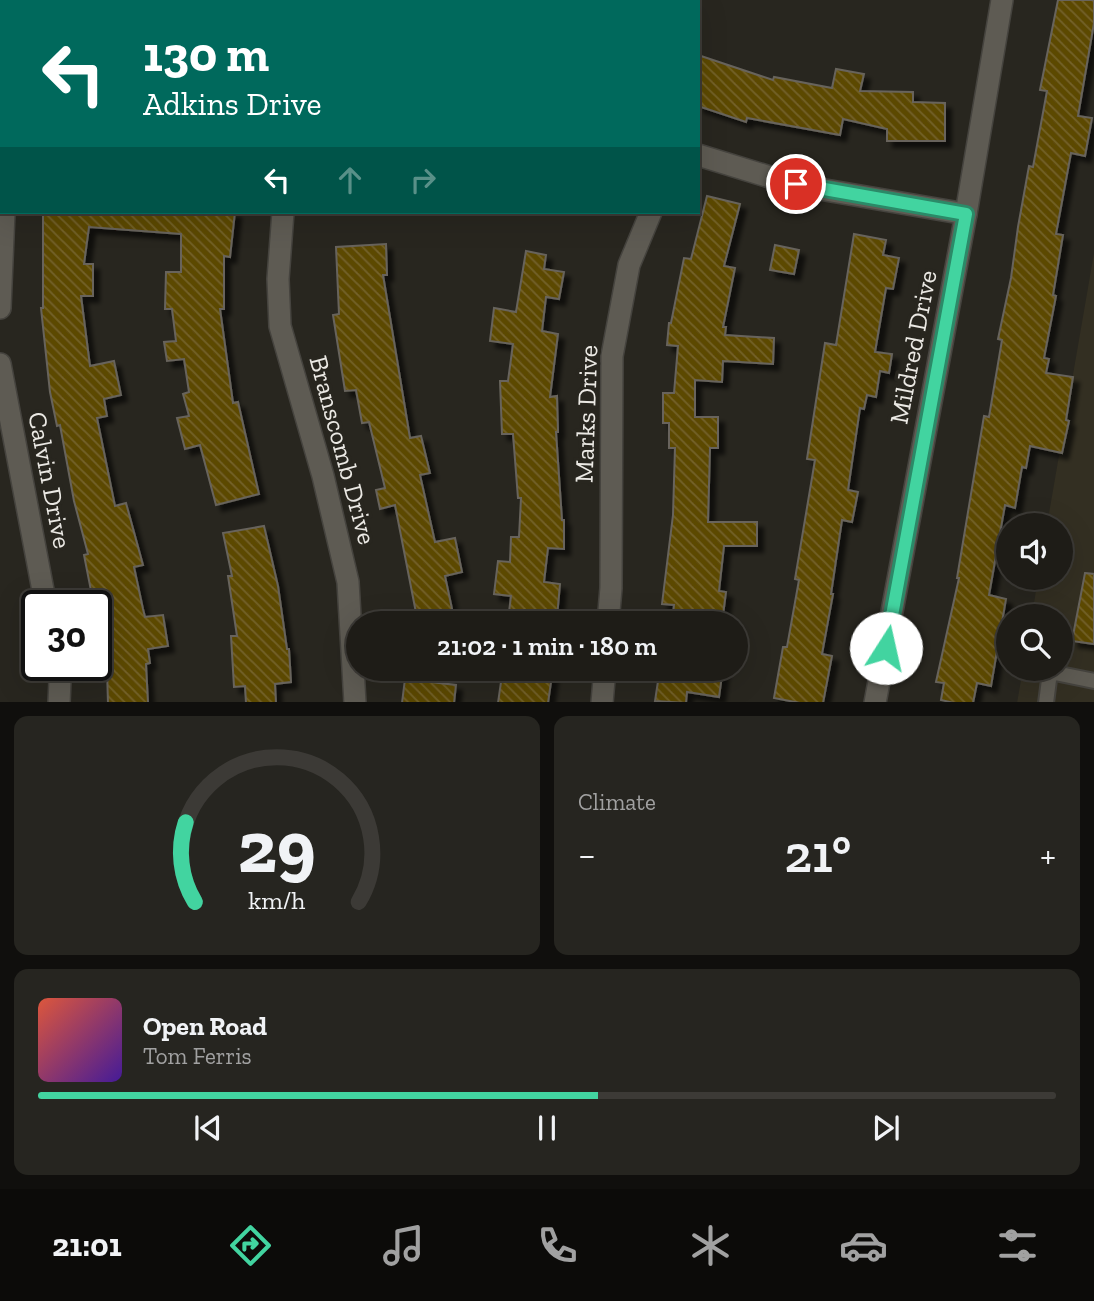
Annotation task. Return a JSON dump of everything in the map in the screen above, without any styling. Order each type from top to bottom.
[{"type":"street","name":"Mildred Drive","points":[[875,702],[966,214],[1002,0]]},
{"type":"street","points":[[700,156],[796,184],[966,214]]},
{"type":"street","points":[[0,308],[4,214]]},
{"type":"street","name":"Branscomb Drive","points":[[283,214],[278,279],[280,327],[323,476],[348,582],[355,702]]},
{"type":"street","name":"Marks Drive","points":[[609,611],[612,356],[629,265],[650,214]]},
{"type":"street","name":"Calvin Drive","points":[[0,364],[43,590]]},
{"type":"street","points":[[59,702],[60,681]]},
{"type":"street","points":[[602,702],[604,681]]},
{"type":"lane","points":[[1045,702],[1050,673],[1094,681]]},
{"type":"shaded area","points":[[1094,253],[1094,702],[1017,702],[1021,681],[1073,681],[1073,604],[1034,604],[1036,590],[1073,590],[1073,513],[1049,513]]},
{"type":"building","points":[[1058,0],[1094,0],[1094,23],[1078,116],[1092,118],[1085,156],[1071,153],[1056,234],[1063,235],[1053,295],[1056,296],[1044,358],[1049,359],[1046,373],[1073,377],[1066,420],[1069,421],[1062,453],[1030,446],[1026,468],[1022,467],[1015,508],[1005,505],[1004,513],[996,513],[996,556],[989,595],[1006,599],[1005,604],[996,604],[996,657],[991,686],[977,683],[973,702],[950,702],[941,700],[944,683],[936,682],[959,578],[984,416],[989,417],[1002,340],[998,339],[1029,166],[1033,167],[1047,91],[1040,90]]},
{"type":"building","points":[[700,56],[773,80],[774,77],[832,88],[836,69],[864,74],[860,91],[913,92],[913,102],[945,103],[945,141],[887,141],[887,129],[843,119],[840,135],[747,118],[746,122],[700,107]]},
{"type":"building","points":[[707,196],[740,204],[724,266],[735,268],[723,327],[726,327],[725,335],[774,338],[773,364],[723,361],[722,382],[695,380],[695,417],[718,417],[718,448],[710,448],[708,522],[757,522],[757,546],[724,546],[719,591],[726,592],[724,611],[673,611],[674,605],[662,604],[673,515],[675,448],[669,448],[669,423],[663,423],[663,393],[674,393],[678,346],[667,345],[669,323],[684,258],[691,259]]},
{"type":"building","points":[[43,214],[235,214],[230,257],[224,256],[224,309],[220,309],[233,403],[238,402],[259,494],[216,505],[200,445],[185,449],[177,418],[189,416],[183,394],[189,392],[184,359],[167,361],[164,342],[176,341],[172,309],[165,309],[166,272],[181,272],[181,234],[89,227],[84,264],[93,264],[93,296],[81,296],[90,366],[114,361],[121,395],[104,399],[107,416],[97,418],[115,506],[126,503],[143,565],[134,567],[145,617],[163,615],[168,646],[148,649],[148,702],[108,702],[107,681],[112,681],[112,590],[91,590],[84,555],[88,554],[74,501],[60,425],[57,426],[50,392],[41,308]]},
{"type":"building","points":[[854,234],[886,240],[883,255],[899,258],[893,289],[886,288],[875,352],[892,354],[889,373],[880,371],[876,397],[867,395],[864,409],[860,408],[848,490],[858,492],[852,522],[842,520],[822,654],[832,656],[823,702],[795,702],[774,698],[783,647],[787,647],[799,580],[795,579],[815,460],[807,459],[825,343],[836,345]]},
{"type":"building","points":[[386,244],[387,275],[383,275],[410,438],[421,436],[430,473],[420,475],[435,542],[455,538],[462,572],[445,576],[452,611],[416,611],[395,505],[380,509],[376,490],[385,488],[369,422],[362,423],[356,390],[345,391],[333,315],[339,314],[336,247]]},
{"type":"building","points":[[775,245],[799,250],[794,274],[770,270]]},
{"type":"building","points":[[526,251],[546,255],[544,269],[564,272],[559,299],[546,297],[542,331],[558,334],[550,397],[557,396],[556,432],[564,549],[548,548],[544,582],[560,584],[558,611],[509,611],[511,596],[494,594],[498,561],[510,562],[511,537],[519,537],[521,498],[518,498],[513,434],[502,434],[500,381],[508,381],[513,344],[490,341],[494,308],[516,312]]},
{"type":"building","points":[[264,526],[289,649],[291,682],[275,684],[276,702],[246,702],[245,686],[234,687],[231,636],[237,636],[228,576],[232,576],[223,533]]},
{"type":"building","points":[[1085,573],[1094,574],[1094,644],[1073,641]]},
{"type":"building","points":[[405,681],[456,685],[454,702],[402,702]]},
{"type":"building","points":[[501,681],[551,681],[548,702],[498,702]]},
{"type":"building","points":[[658,681],[721,681],[719,697],[687,692],[686,702],[655,701]]},
{"type":"route","points":[[796,184],[966,214],[886,648]]}]
